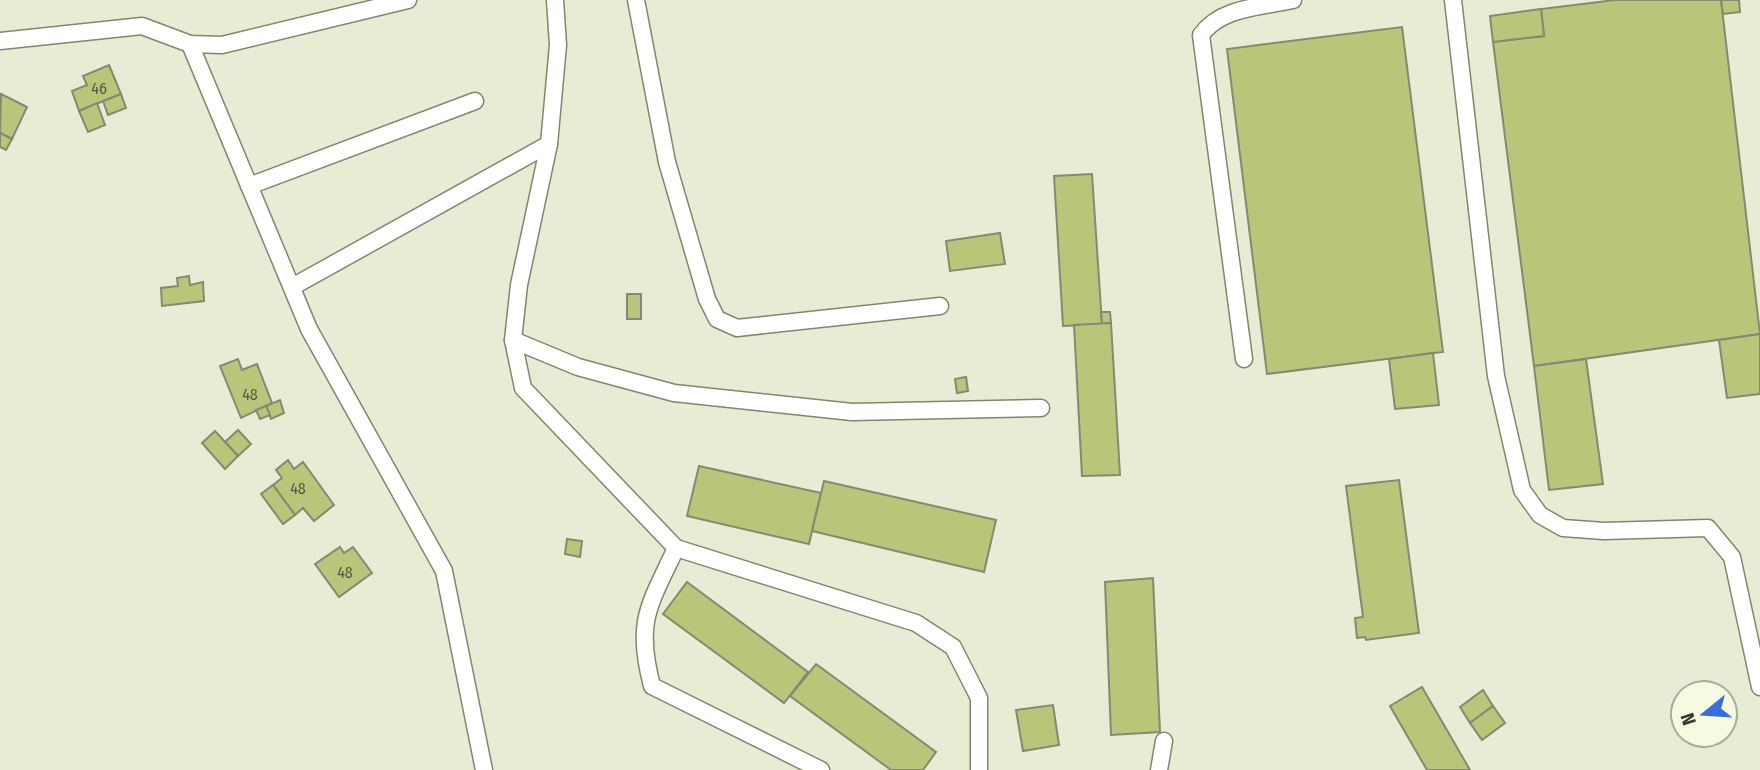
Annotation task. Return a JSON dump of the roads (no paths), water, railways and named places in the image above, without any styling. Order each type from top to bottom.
[{"type":"lane","points":[[0,41],[142,26],[190,44],[222,45],[408,0]]},
{"type":"lane","points":[[555,0],[558,45],[549,144],[519,285],[513,340],[523,388],[676,548],[916,622],[953,647],[979,698],[979,770]]},
{"type":"lane","points":[[636,0],[667,162],[707,299],[717,319],[737,328],[940,306]]},
{"type":"lane","points":[[1244,359],[1201,35],[1209,24],[1223,15],[1293,0]]},
{"type":"lane","points":[[1453,0],[1496,376],[1522,490],[1540,515],[1563,528],[1604,531],[1708,528],[1732,557],[1760,687]]},
{"type":"lane","points":[[190,44],[309,329],[444,571],[484,770]]},
{"type":"lane","points":[[249,186],[475,101]]},
{"type":"lane","points":[[292,286],[549,144]]},
{"type":"lane","points":[[513,340],[578,367],[674,393],[852,412],[1041,408]]},
{"type":"lane","points":[[676,548],[645,614],[643,653],[652,686],[821,770]]},
{"type":"lane","points":[[1159,770],[1164,741]]}]
